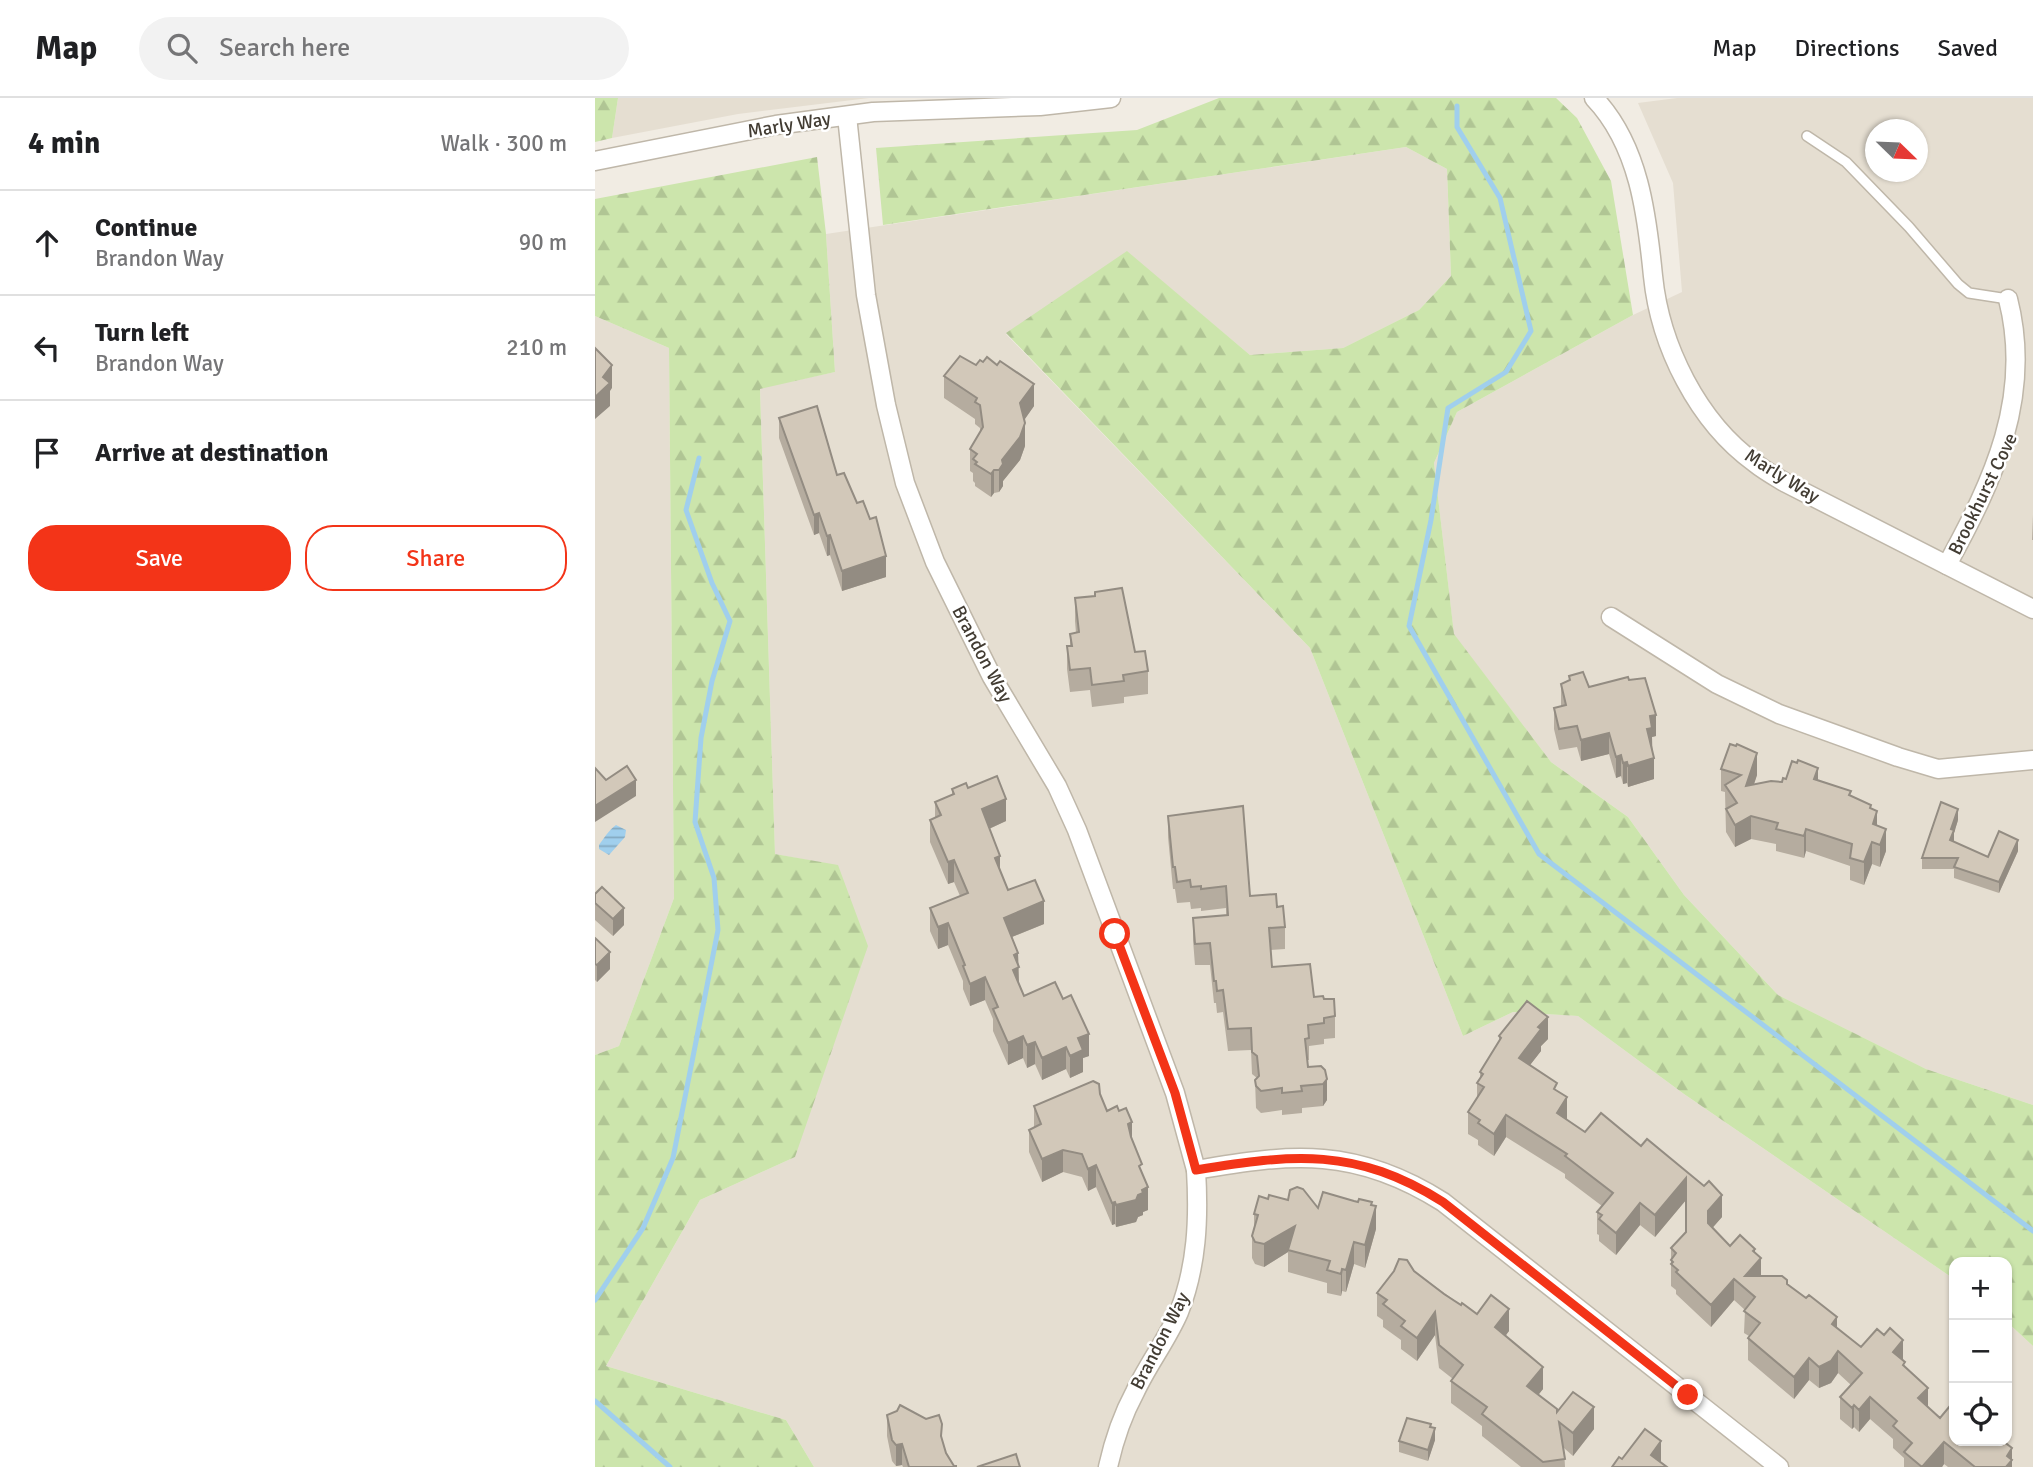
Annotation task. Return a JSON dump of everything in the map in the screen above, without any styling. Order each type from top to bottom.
[{"type":"street","name":"Marly Way","points":[[595,161],[776,125],[847,116],[871,109],[1111,98]]},
{"type":"street","name":"Marly Way","points":[[1594,98],[1629,152],[1647,214],[1653,276],[1663,324],[1686,381],[1720,429],[1755,463],[1786,483],[2033,609]]},
{"type":"street","name":"Brandon Way","points":[[847,116],[873,342],[905,483],[935,562],[992,677],[1057,786],[1077,830],[1175,1093],[1196,1170],[1197,1236],[1190,1279],[1170,1331],[1135,1391],[1115,1436],[1108,1467]]},
{"type":"street","name":"Brookhurst Cove","points":[[1947,565],[2005,457],[2015,434],[2021,408],[2024,385],[2022,340],[2008,299]]},
{"type":"street","points":[[1611,617],[1717,684],[1779,714],[1898,757],[1938,769],[2033,760]]},
{"type":"street","points":[[1196,1170],[1286,1157],[1325,1157],[1374,1168],[1416,1185],[1443,1202],[1779,1467]]},
{"type":"lane","points":[[1807,136],[1846,162],[1969,293],[2008,299]]},
{"type":"shaded area","points":[[618,98],[869,98],[738,114],[612,138]]},
{"type":"shaded area","points":[[1677,98],[2033,98],[2033,1105],[1926,1069],[1778,995],[1684,895],[1628,817],[1551,762],[1454,635],[1434,463],[1457,412],[1633,315],[1682,292],[1673,183],[1638,103]]},
{"type":"shaded area","points":[[1406,147],[1447,169],[1451,276],[1419,310],[1343,348],[1250,355],[1127,252],[1006,334],[1310,648],[1463,1036],[1513,1012],[1578,1016],[1684,1094],[1949,1276],[1949,1446],[2012,1446],[2012,1327],[2033,1346],[2033,1467],[814,1467],[786,1420],[606,1366],[700,1200],[795,1157],[838,866],[775,854],[760,388],[835,372],[826,234]]},
{"type":"shaded area","points":[[595,316],[669,348],[674,898],[619,1046],[595,1055]]},
{"type":"green space","points":[[595,98],[618,98],[612,138],[595,142]]},
{"type":"green space","points":[[1219,98],[1556,98],[1577,118],[1611,181],[1633,315],[1457,412],[1434,463],[1454,634],[1551,762],[1628,817],[1684,895],[1778,995],[1926,1069],[2033,1105],[2033,1346],[2012,1327],[2012,1257],[1949,1257],[1949,1276],[1684,1094],[1578,1016],[1513,1012],[1463,1036],[1310,648],[1006,333],[1127,251],[1250,355],[1343,348],[1419,310],[1451,276],[1447,169],[1406,147],[883,225],[876,148],[1137,130]]},
{"type":"green space","points":[[817,157],[826,234],[835,372],[760,389],[775,854],[838,865],[868,946],[795,1157],[700,1200],[606,1366],[786,1420],[814,1467],[595,1467],[595,1055],[619,1046],[674,898],[669,348],[595,316],[595,199]]},
{"type":"water","points":[[616,825],[626,830],[625,837],[609,855],[599,849],[599,845]]},
{"type":"building","points":[[595,348],[612,365],[603,377],[610,383],[595,397]]},
{"type":"building","points":[[960,356],[976,365],[987,357],[997,365],[1000,361],[1034,384],[1020,403],[1025,423],[1020,437],[1002,460],[1003,464],[999,470],[994,470],[991,474],[975,464],[977,462],[973,459],[977,454],[970,449],[983,427],[980,405],[975,402],[977,398],[944,376]]},
{"type":"building","points":[[817,406],[837,475],[844,473],[857,503],[863,501],[870,519],[876,517],[886,556],[842,571],[830,535],[827,536],[819,513],[814,515],[779,418]]},
{"type":"building","points":[[1122,588],[1135,652],[1145,651],[1148,671],[1123,675],[1124,681],[1092,685],[1090,668],[1070,670],[1067,646],[1072,646],[1070,634],[1079,632],[1075,598],[1095,596],[1095,592]]},
{"type":"building","points":[[1583,672],[1589,687],[1628,677],[1629,680],[1645,678],[1656,715],[1650,716],[1652,728],[1647,729],[1654,758],[1628,766],[1627,762],[1623,763],[1621,755],[1616,757],[1609,733],[1581,740],[1577,726],[1559,729],[1554,708],[1566,705],[1561,684],[1570,680],[1569,676]]},
{"type":"building","points":[[1730,744],[1737,744],[1757,753],[1746,786],[1771,781],[1782,782],[1783,778],[1786,779],[1792,761],[1797,763],[1798,760],[1818,768],[1814,779],[1851,791],[1849,795],[1871,805],[1870,808],[1877,811],[1873,824],[1886,829],[1880,845],[1872,842],[1864,862],[1850,858],[1852,844],[1806,829],[1804,836],[1776,829],[1778,823],[1751,816],[1735,825],[1726,809],[1737,803],[1725,785],[1741,775],[1721,769]]},
{"type":"building","points":[[627,766],[636,780],[595,806],[595,768],[606,780]]},
{"type":"building","points":[[997,776],[1006,799],[982,809],[1000,856],[995,858],[1008,890],[1035,880],[1044,901],[1004,918],[1018,953],[1014,955],[1019,967],[1013,970],[1024,996],[1055,982],[1063,999],[1071,995],[1089,1034],[1078,1038],[1083,1050],[1070,1056],[1066,1047],[1042,1058],[1035,1042],[1027,1045],[1023,1036],[1008,1043],[993,1009],[998,1007],[985,977],[970,984],[948,923],[938,927],[930,908],[968,893],[954,860],[948,862],[930,820],[941,815],[935,802],[954,794],[952,789],[966,783],[968,788]]},
{"type":"building","points":[[1941,802],[1958,809],[1950,840],[1988,857],[1999,831],[2018,840],[1999,882],[1954,867],[1958,858],[1922,858]]},
{"type":"building","points":[[1243,806],[1250,896],[1276,894],[1277,907],[1283,906],[1285,927],[1269,928],[1272,967],[1310,964],[1314,997],[1334,999],[1335,1016],[1324,1018],[1324,1023],[1308,1025],[1309,1038],[1305,1039],[1308,1067],[1321,1066],[1327,1079],[1323,1084],[1301,1086],[1302,1091],[1282,1093],[1282,1088],[1261,1091],[1256,1086],[1255,1080],[1259,1076],[1257,1056],[1252,1052],[1251,1028],[1228,1029],[1223,990],[1217,991],[1214,981],[1210,943],[1195,944],[1193,918],[1228,915],[1226,886],[1201,889],[1201,886],[1191,887],[1190,880],[1177,882],[1173,867],[1168,816]]},
{"type":"building","points":[[602,887],[624,908],[613,919],[595,903],[595,894]]},
{"type":"building","points":[[595,938],[610,952],[597,965],[595,964]]},
{"type":"building","points":[[1527,1001],[1548,1017],[1538,1027],[1541,1029],[1519,1058],[1557,1083],[1554,1089],[1567,1097],[1557,1113],[1585,1132],[1601,1113],[1641,1146],[1647,1139],[1704,1186],[1709,1181],[1722,1195],[1708,1211],[1708,1223],[1730,1246],[1740,1235],[1761,1258],[1745,1276],[1782,1276],[1787,1280],[1787,1284],[1806,1298],[1809,1295],[1837,1317],[1832,1324],[1861,1347],[1877,1329],[1884,1335],[1890,1328],[1903,1340],[1893,1352],[1928,1388],[1918,1398],[1940,1418],[1949,1407],[1949,1446],[2009,1446],[2012,1448],[2007,1456],[2012,1460],[2006,1467],[1975,1467],[1944,1442],[1922,1467],[1904,1452],[1912,1443],[1893,1426],[1897,1421],[1870,1397],[1859,1410],[1854,1405],[1852,1408],[1840,1397],[1862,1373],[1838,1351],[1831,1361],[1819,1367],[1809,1358],[1794,1377],[1748,1338],[1760,1323],[1744,1311],[1755,1297],[1734,1279],[1711,1305],[1671,1264],[1676,1253],[1671,1248],[1686,1232],[1686,1178],[1655,1215],[1640,1203],[1616,1233],[1599,1219],[1602,1215],[1597,1212],[1613,1193],[1565,1156],[1567,1154],[1506,1115],[1494,1134],[1478,1123],[1480,1120],[1468,1112],[1484,1087],[1477,1083],[1483,1074],[1480,1072],[1501,1038],[1499,1036]]},
{"type":"building","points":[[1093,1081],[1099,1084],[1107,1111],[1117,1106],[1119,1111],[1126,1108],[1132,1122],[1128,1124],[1131,1137],[1148,1187],[1142,1190],[1143,1193],[1138,1195],[1136,1200],[1116,1205],[1115,1202],[1112,1203],[1096,1165],[1088,1169],[1082,1154],[1063,1150],[1042,1159],[1029,1130],[1041,1124],[1034,1106]]},
{"type":"building","points":[[1297,1187],[1303,1189],[1318,1208],[1323,1192],[1358,1202],[1359,1199],[1372,1202],[1371,1205],[1376,1206],[1365,1245],[1354,1242],[1346,1270],[1342,1269],[1341,1274],[1327,1270],[1330,1261],[1288,1250],[1295,1226],[1264,1244],[1255,1242],[1252,1236],[1258,1215],[1254,1214],[1259,1196],[1268,1199],[1269,1195],[1288,1200],[1290,1190]]},
{"type":"building","points":[[1399,1259],[1407,1260],[1414,1271],[1477,1314],[1491,1295],[1509,1309],[1495,1327],[1543,1367],[1527,1386],[1557,1409],[1557,1412],[1573,1392],[1594,1407],[1573,1433],[1559,1422],[1565,1459],[1543,1462],[1482,1414],[1487,1407],[1451,1381],[1463,1365],[1439,1345],[1435,1312],[1417,1338],[1401,1326],[1405,1321],[1383,1304],[1387,1300],[1377,1293],[1394,1271]]},
{"type":"building","points":[[900,1405],[926,1419],[939,1415],[946,1453],[956,1467],[909,1467],[902,1444],[896,1445],[892,1440],[887,1415],[897,1411]]},
{"type":"building","points":[[1407,1418],[1431,1424],[1430,1427],[1435,1428],[1428,1450],[1399,1441]]},
{"type":"building","points":[[1645,1429],[1661,1441],[1651,1455],[1667,1467],[1612,1467],[1619,1457],[1622,1459]]},
{"type":"building","points":[[1016,1454],[1020,1467],[977,1467]]},
{"type":"waterway","points":[[1457,106],[1457,127],[1500,198],[1531,331],[1506,372],[1448,408],[1431,520],[1409,626],[1539,854],[2033,1231]]},
{"type":"waterway","points":[[595,1300],[643,1228],[673,1158],[718,930],[714,878],[695,822],[701,738],[712,681],[730,621],[712,583],[686,510],[699,458]]},
{"type":"waterway","points":[[595,1401],[670,1467]]},
{"type":"route","points":[[1115,934],[1175,1093],[1196,1170],[1286,1157],[1325,1157],[1386,1171],[1443,1202],[1688,1395]]}]
